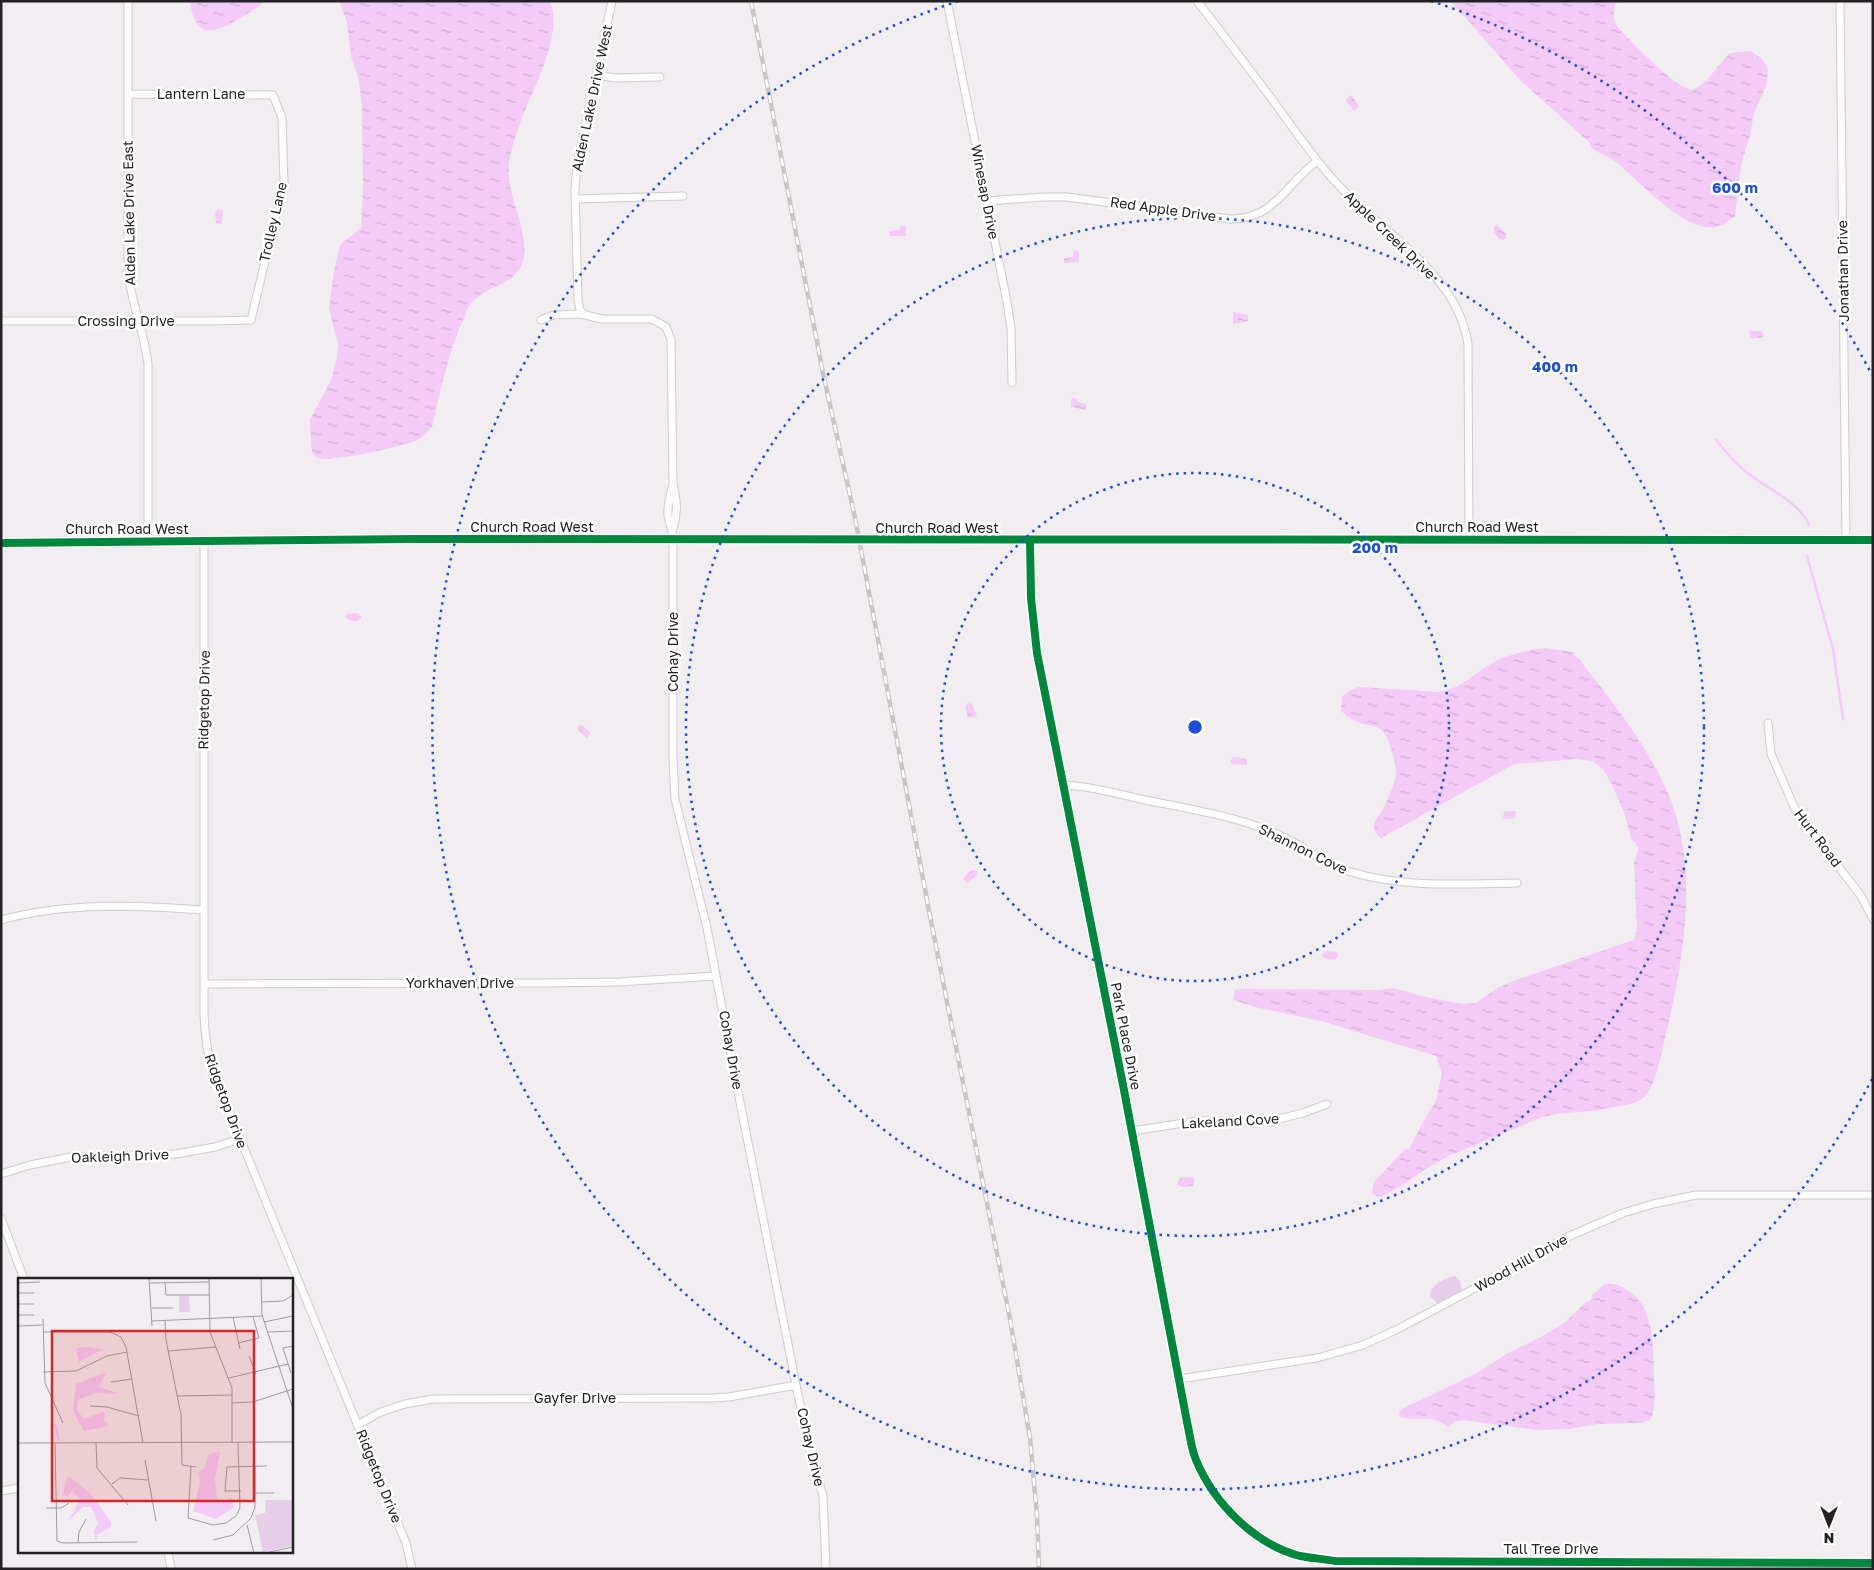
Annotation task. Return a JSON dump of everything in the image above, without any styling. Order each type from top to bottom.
[{"type":"street","name":"Alden Lake Drive East","points":[[128,1],[128,269],[130,288],[145,343],[148,365],[148,542]]},
{"type":"street","name":"Alden Lake Drive West","points":[[584,314],[580,310],[578,300],[575,199],[577,164],[612,1]]},
{"type":"street","name":"Winesap Drive","points":[[947,1],[1010,319],[1012,383]]},
{"type":"street","name":"Apple Creek Drive","points":[[1197,1],[1341,189],[1393,235],[1436,278],[1452,300],[1465,326],[1469,358],[1469,540]]},
{"type":"street","name":"Jonathan Drive","points":[[1840,1],[1846,540]]},
{"type":"street","points":[[596,75],[614,78],[660,77]]},
{"type":"street","name":"Lantern Lane","points":[[128,94],[273,95]]},
{"type":"street","name":"Trolley Lane","points":[[251,320],[284,182],[282,118],[273,95]]},
{"type":"street","name":"Red Apple Drive","points":[[986,201],[1067,197],[1230,219],[1244,218],[1257,215],[1267,209],[1318,161]]},
{"type":"street","points":[[575,199],[683,196]]},
{"type":"street","points":[[541,320],[553,316],[584,314]]},
{"type":"street","name":"Cohay Drive","points":[[584,314],[602,319],[652,319],[662,324],[668,331],[671,340],[673,484],[668,499],[668,516],[673,529],[673,787],[676,809],[700,894],[796,1385],[823,1496],[826,1569]]},
{"type":"street","name":"Crossing Drive","points":[[1,321],[251,320]]},
{"type":"street","name":"Church Road West","points":[[1,543],[405,539],[1030,541],[1873,540]]},
{"type":"street","name":"Park Place Drive","points":[[1030,541],[1031,602],[1037,653],[1196,1459],[1216,1495],[1240,1522]]},
{"type":"street","name":"Ridgetop Drive","points":[[204,542],[204,1034],[208,1058],[406,1543],[412,1569]]},
{"type":"street","name":"Hurt Road","points":[[1768,723],[1771,754],[1796,811],[1862,896],[1873,919]]},
{"type":"street","name":"Shannon Cove","points":[[1064,785],[1102,790],[1251,824],[1278,834],[1336,867],[1364,876],[1414,883],[1517,883]]},
{"type":"street","points":[[1,920],[32,913],[72,908],[139,907],[204,910]]},
{"type":"street","name":"Yorkhaven Drive","points":[[204,984],[618,982],[716,976]]},
{"type":"street","name":"Lakeland Cove","points":[[1132,1131],[1197,1121],[1272,1121],[1303,1113],[1327,1104]]},
{"type":"street","name":"Oakleigh Drive","points":[[1,1174],[30,1165],[71,1158],[176,1154],[215,1147],[240,1139]]},
{"type":"street","name":"Wood Hill Drive","points":[[1179,1379],[1316,1358],[1363,1345],[1396,1330],[1498,1276],[1565,1238],[1623,1213],[1653,1204],[1696,1195],[1873,1195]]},
{"type":"street","points":[[1,1218],[24,1278]]},
{"type":"street","name":"Gayfer Drive","points":[[357,1425],[381,1412],[405,1404],[433,1399],[712,1398],[796,1385]]},
{"type":"street","points":[[1,1491],[18,1488]]},
{"type":"street","name":"Tall Tree Drive","points":[[1240,1522],[1267,1541],[1298,1555],[1335,1560],[1873,1563]]},
{"type":"street","points":[[168,1552],[171,1569]]},
{"type":"shaded area","points":[[1455,1276],[1460,1281],[1462,1291],[1438,1304],[1430,1296],[1432,1289],[1443,1280]]},
{"type":"water","points":[[189,1],[264,1],[261,5],[231,24],[222,28],[206,30],[196,22]]},
{"type":"water","points":[[339,1],[550,1],[553,13],[553,26],[548,54],[519,127],[509,163],[510,187],[524,241],[522,264],[513,277],[479,296],[469,305],[449,358],[432,427],[425,434],[417,440],[399,446],[355,455],[322,459],[312,453],[310,420],[332,378],[337,357],[338,344],[329,309],[334,272],[340,245],[361,228],[363,187],[362,108],[359,80],[351,56],[347,22]]},
{"type":"water","points":[[1451,1],[1617,1],[1614,15],[1618,28],[1668,76],[1688,89],[1695,89],[1704,83],[1730,53],[1751,51],[1763,60],[1768,70],[1767,84],[1754,113],[1741,165],[1735,216],[1723,224],[1714,227],[1702,226],[1675,213],[1616,162],[1593,149],[1590,143],[1520,80]]},
{"type":"water","points":[[1351,95],[1359,106],[1354,111],[1345,100]]},
{"type":"water","points":[[218,209],[223,211],[222,224],[216,223],[215,212]]},
{"type":"water","points":[[1497,225],[1506,234],[1506,238],[1503,240],[1499,239],[1494,232],[1494,227]]},
{"type":"water","points":[[901,226],[906,227],[906,236],[890,236],[890,231],[899,230]]},
{"type":"water","points":[[1074,250],[1079,252],[1079,262],[1064,263],[1064,258],[1073,257]]},
{"type":"water","points":[[1233,312],[1248,315],[1248,321],[1233,324]]},
{"type":"water","points":[[1749,331],[1762,331],[1764,336],[1761,338],[1750,338]]},
{"type":"water","points":[[1072,398],[1086,404],[1086,410],[1071,407]]},
{"type":"water","points":[[356,613],[361,617],[358,621],[346,618],[347,614]]},
{"type":"water","points":[[1544,648],[1572,652],[1621,714],[1659,774],[1672,803],[1680,833],[1685,864],[1685,927],[1675,990],[1656,1074],[1647,1093],[1637,1102],[1599,1110],[1556,1114],[1538,1119],[1450,1155],[1393,1191],[1379,1197],[1372,1194],[1374,1182],[1405,1149],[1409,1149],[1436,1101],[1442,1073],[1436,1056],[1325,1022],[1255,1007],[1233,1000],[1235,990],[1377,990],[1394,988],[1421,996],[1462,1004],[1476,1003],[1499,987],[1516,980],[1634,940],[1637,931],[1634,862],[1639,848],[1631,838],[1624,812],[1611,783],[1603,769],[1593,761],[1577,759],[1514,764],[1381,838],[1375,830],[1374,823],[1385,805],[1395,781],[1394,759],[1388,739],[1381,729],[1355,721],[1341,711],[1342,697],[1349,691],[1359,687],[1439,692],[1454,688],[1484,668],[1510,655]]},
{"type":"water","points":[[968,703],[972,704],[977,715],[975,718],[968,717],[965,706]]},
{"type":"water","points":[[582,725],[590,733],[587,738],[577,729]]},
{"type":"water","points":[[1233,757],[1247,759],[1247,765],[1232,764],[1230,761]]},
{"type":"water","points":[[1515,811],[1515,818],[1503,818],[1504,812]]},
{"type":"water","points":[[976,870],[977,876],[966,883],[963,878],[971,871]]},
{"type":"water","points":[[1325,951],[1337,952],[1338,957],[1334,960],[1324,958],[1322,955]]},
{"type":"water","points":[[1192,1177],[1195,1179],[1193,1186],[1182,1187],[1177,1184],[1180,1178]]},
{"type":"water","points":[[1605,1284],[1616,1285],[1627,1290],[1636,1297],[1648,1316],[1651,1328],[1655,1392],[1654,1410],[1650,1420],[1642,1423],[1598,1424],[1568,1429],[1537,1430],[1464,1420],[1456,1421],[1448,1427],[1436,1420],[1400,1417],[1399,1412],[1402,1409],[1479,1372],[1508,1353],[1564,1323],[1585,1303],[1591,1300],[1592,1295]]},
{"type":"waterway","points":[[1716,440],[1745,471],[1798,509],[1809,525]]},
{"type":"waterway","points":[[1807,556],[1833,649],[1843,719]]},
{"type":"railway","points":[[751,1],[823,373],[855,518],[930,916],[1010,1319],[1030,1438],[1037,1516],[1039,1569]]},
{"type":"cycle path","points":[[1,543],[414,539],[1873,540]]},
{"type":"cycle path","points":[[1030,541],[1031,598],[1037,653],[1123,1085],[1193,1451],[1204,1476],[1225,1506],[1238,1520],[1267,1542],[1300,1556],[1335,1561],[1873,1563]]}]
